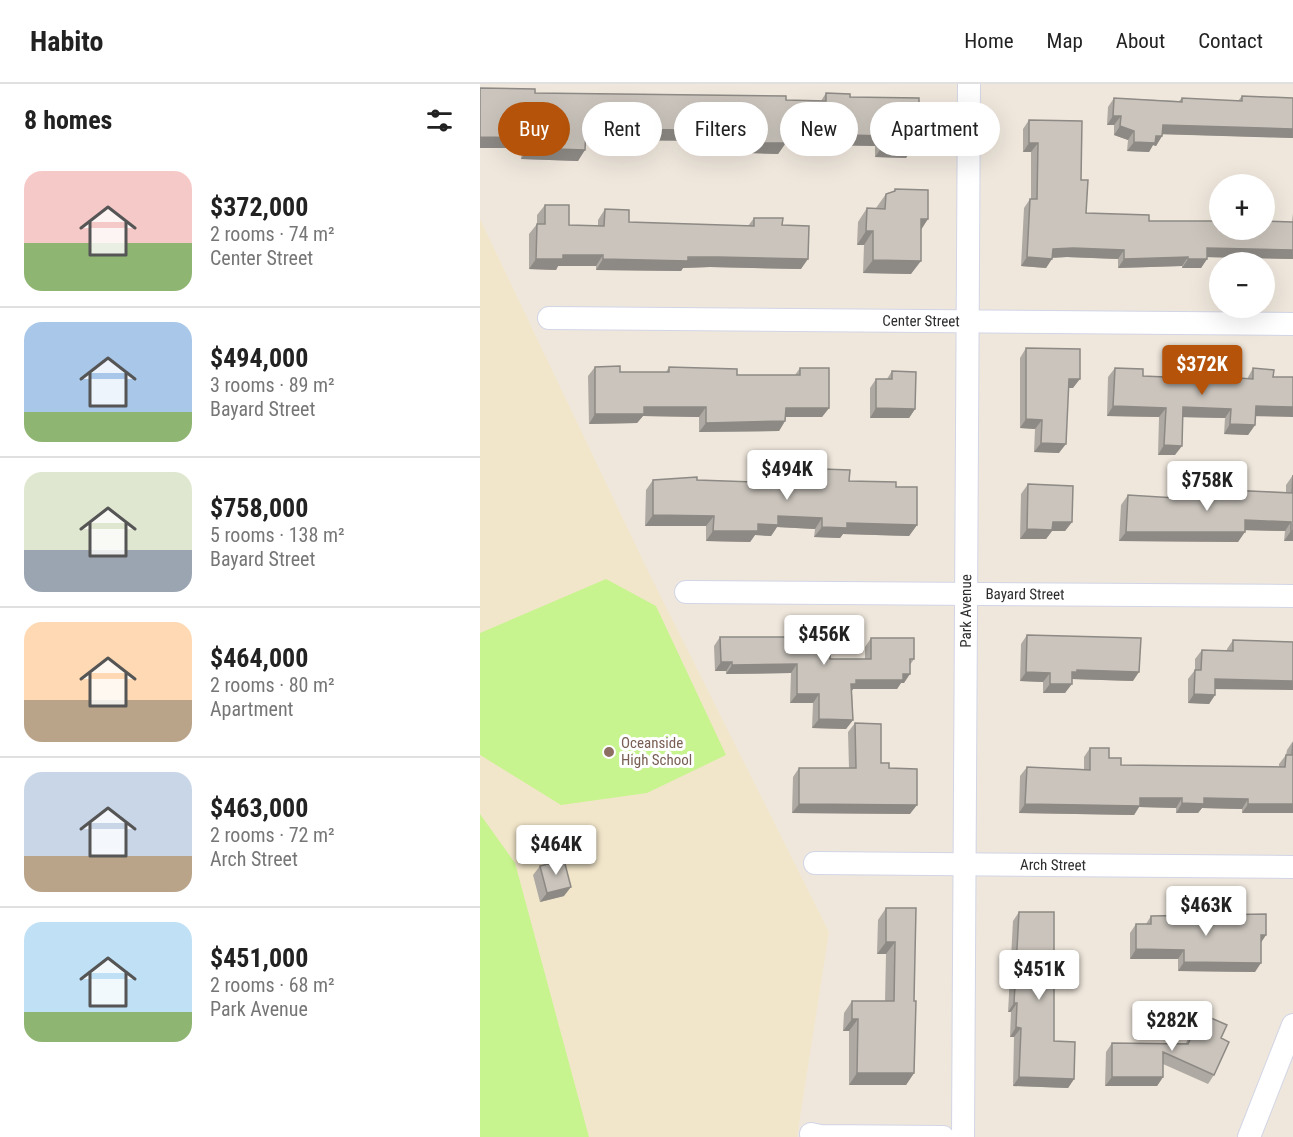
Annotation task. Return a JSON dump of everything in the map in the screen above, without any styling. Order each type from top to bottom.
[{"type":"street","name":"Park Avenue","points":[[963,1137],[969,84]]},
{"type":"street","name":"Center Street","points":[[549,318],[1293,324]]},
{"type":"street","name":"Bayard Street","points":[[686,592],[1293,596]]},
{"type":"street","name":"Arch Street","points":[[814,863],[1293,867]]},
{"type":"street","points":[[1249,1137],[1293,1025]]},
{"type":"street","points":[[811,1134],[943,1137]]},
{"type":"shaded area","name":"Oceanside High School","points":[[480,219],[648,571],[829,932],[797,1137],[480,1137]]},
{"type":"green space","points":[[606,579],[656,606],[726,755],[647,793],[561,805],[480,755],[480,633]]},
{"type":"green space","points":[[480,814],[515,863],[589,1137],[480,1137]]},
{"type":"building","points":[[480,88],[535,89],[535,93],[786,96],[786,100],[826,101],[826,93],[850,94],[850,97],[919,98],[919,102],[870,102],[870,136],[858,135],[858,102],[780,102],[780,143],[768,143],[768,102],[674,102],[674,130],[662,130],[662,102],[582,102],[582,150],[570,149],[570,102],[498,102],[498,137],[480,137]]},
{"type":"building","points":[[1242,96],[1293,98],[1293,129],[1163,125],[1162,136],[1156,136],[1155,143],[1134,142],[1134,131],[1120,126],[1121,116],[1113,116],[1114,98],[1182,102],[1182,98],[1242,101]]},
{"type":"building","points":[[1029,120],[1082,121],[1081,180],[1088,180],[1086,213],[1149,215],[1149,221],[1209,221],[1209,240],[1275,240],[1275,221],[1293,222],[1293,250],[1207,248],[1207,259],[1188,259],[1188,257],[1124,259],[1124,250],[1073,248],[1053,249],[1052,259],[1027,257],[1030,199],[1037,199],[1038,143],[1029,143]]},
{"type":"building","points":[[895,189],[928,190],[928,219],[921,219],[921,261],[873,260],[873,231],[866,231],[867,208],[885,209],[886,194]]},
{"type":"building","points":[[545,205],[569,205],[569,225],[604,226],[605,209],[629,210],[629,222],[754,226],[754,218],[783,218],[782,225],[809,226],[808,259],[688,257],[688,261],[603,259],[603,255],[563,255],[563,259],[536,259],[537,224],[545,224]]},
{"type":"building","points":[[1026,348],[1080,349],[1080,379],[1069,379],[1066,444],[1041,443],[1042,420],[1026,419]]},
{"type":"building","points":[[620,366],[620,372],[669,372],[669,367],[737,369],[737,375],[800,375],[800,368],[829,368],[829,408],[786,408],[785,421],[706,423],[706,407],[644,407],[644,414],[595,414],[595,367]]},
{"type":"building","points":[[1115,368],[1143,369],[1143,376],[1189,378],[1190,375],[1253,379],[1253,368],[1274,370],[1273,377],[1293,377],[1293,407],[1256,406],[1255,425],[1230,424],[1231,409],[1183,407],[1182,446],[1164,445],[1166,408],[1113,406]]},
{"type":"building","points":[[892,371],[916,372],[915,409],[876,408],[876,379],[892,379]]},
{"type":"building","points":[[822,469],[850,470],[849,481],[896,482],[896,487],[917,487],[917,525],[847,523],[847,528],[822,527],[822,518],[778,516],[778,525],[758,524],[758,531],[713,531],[714,516],[653,515],[653,480],[697,477],[697,480],[754,482],[754,475],[779,476],[779,481],[821,483]]},
{"type":"building","points":[[1293,475],[1293,531],[1291,531],[1291,522],[1245,520],[1245,532],[1126,532],[1128,495],[1176,498],[1176,492],[1227,495],[1227,490],[1292,493]]},
{"type":"building","points":[[1028,484],[1073,486],[1072,522],[1053,522],[1052,530],[1027,529]]},
{"type":"building","points":[[1027,635],[1141,638],[1139,672],[1077,670],[1077,672],[1072,672],[1072,684],[1050,684],[1050,673],[1026,672]]},
{"type":"building","points":[[720,637],[831,637],[830,659],[871,659],[871,638],[914,638],[914,659],[910,659],[910,674],[903,674],[903,680],[856,680],[856,684],[851,684],[853,720],[819,719],[819,694],[797,694],[797,664],[732,665],[732,662],[721,662]]},
{"type":"building","points":[[1233,640],[1293,642],[1293,681],[1215,679],[1215,695],[1194,694],[1195,670],[1201,670],[1202,650],[1233,651]]},
{"type":"building","points":[[855,723],[881,724],[881,763],[889,763],[889,768],[917,769],[917,805],[799,804],[799,768],[856,768]]},
{"type":"building","points":[[1293,743],[1293,804],[1248,804],[1248,799],[1204,798],[1204,804],[1182,803],[1182,798],[1140,798],[1140,806],[1025,804],[1027,767],[1090,770],[1090,748],[1109,748],[1109,758],[1121,758],[1121,765],[1285,767],[1286,755],[1292,755]]},
{"type":"building","points":[[564,860],[571,887],[547,893],[540,866]]},
{"type":"building","points":[[886,908],[916,908],[914,1073],[857,1073],[858,1019],[852,1019],[852,1001],[894,1001],[895,942],[886,942]]},
{"type":"building","points":[[1019,912],[1054,912],[1054,1041],[1075,1042],[1074,1079],[1019,1077],[1021,1028],[1016,1027],[1017,1003],[1014,1003]]},
{"type":"building","points":[[1266,914],[1266,935],[1261,935],[1261,963],[1184,962],[1184,950],[1136,949],[1136,924],[1151,924],[1151,916]]},
{"type":"building","points":[[1202,1014],[1227,1025],[1221,1038],[1229,1042],[1214,1075],[1163,1052],[1163,1077],[1112,1077],[1112,1043],[1188,1044]]},
{"type":"place","name":"Oceanside High School","points":[[609,752]]}]
